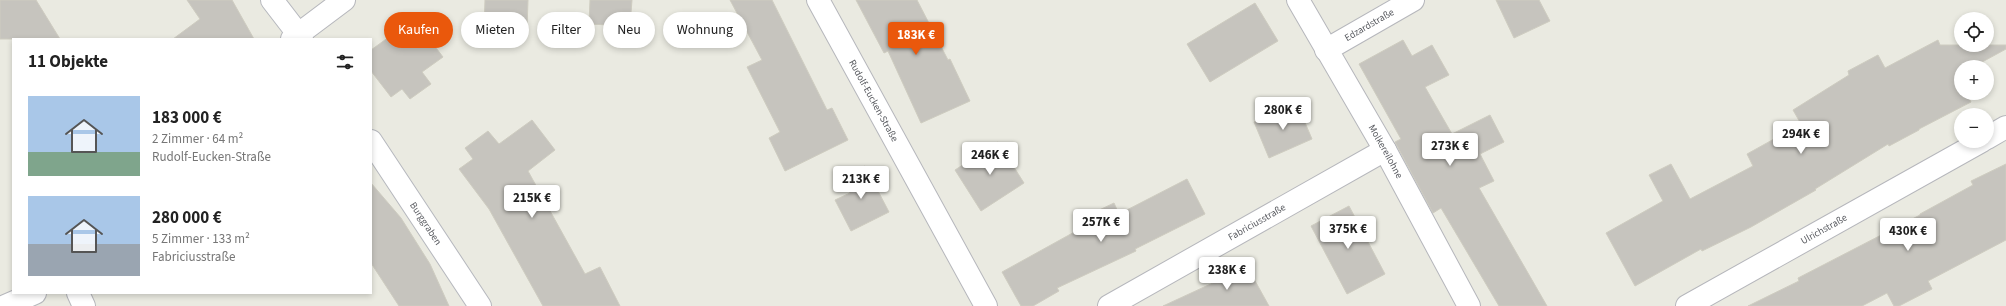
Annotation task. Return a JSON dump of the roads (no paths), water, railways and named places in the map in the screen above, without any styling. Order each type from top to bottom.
[{"type":"street","points":[[272,0],[297,37],[344,0]]},
{"type":"street","name":"Rudolf-Eucken-Straße","points":[[818,0],[986,306]]},
{"type":"street","name":"Molkereilohne","points":[[1298,0],[1385,150],[1469,306]]},
{"type":"street","name":"Edzardstraße","points":[[1326,50],[1414,0]]},
{"type":"street","points":[[1994,134],[2006,127]]},
{"type":"street","name":"Burggraben","points":[[372,143],[480,306]]},
{"type":"street","name":"Ulrichstraße","points":[[1687,306],[1969,148]]},
{"type":"street","name":"Fabriciusstraße","points":[[1109,306],[1385,150]]},
{"type":"street","points":[[5,306],[33,294]]},
{"type":"street","points":[[78,294],[84,306]]}]
